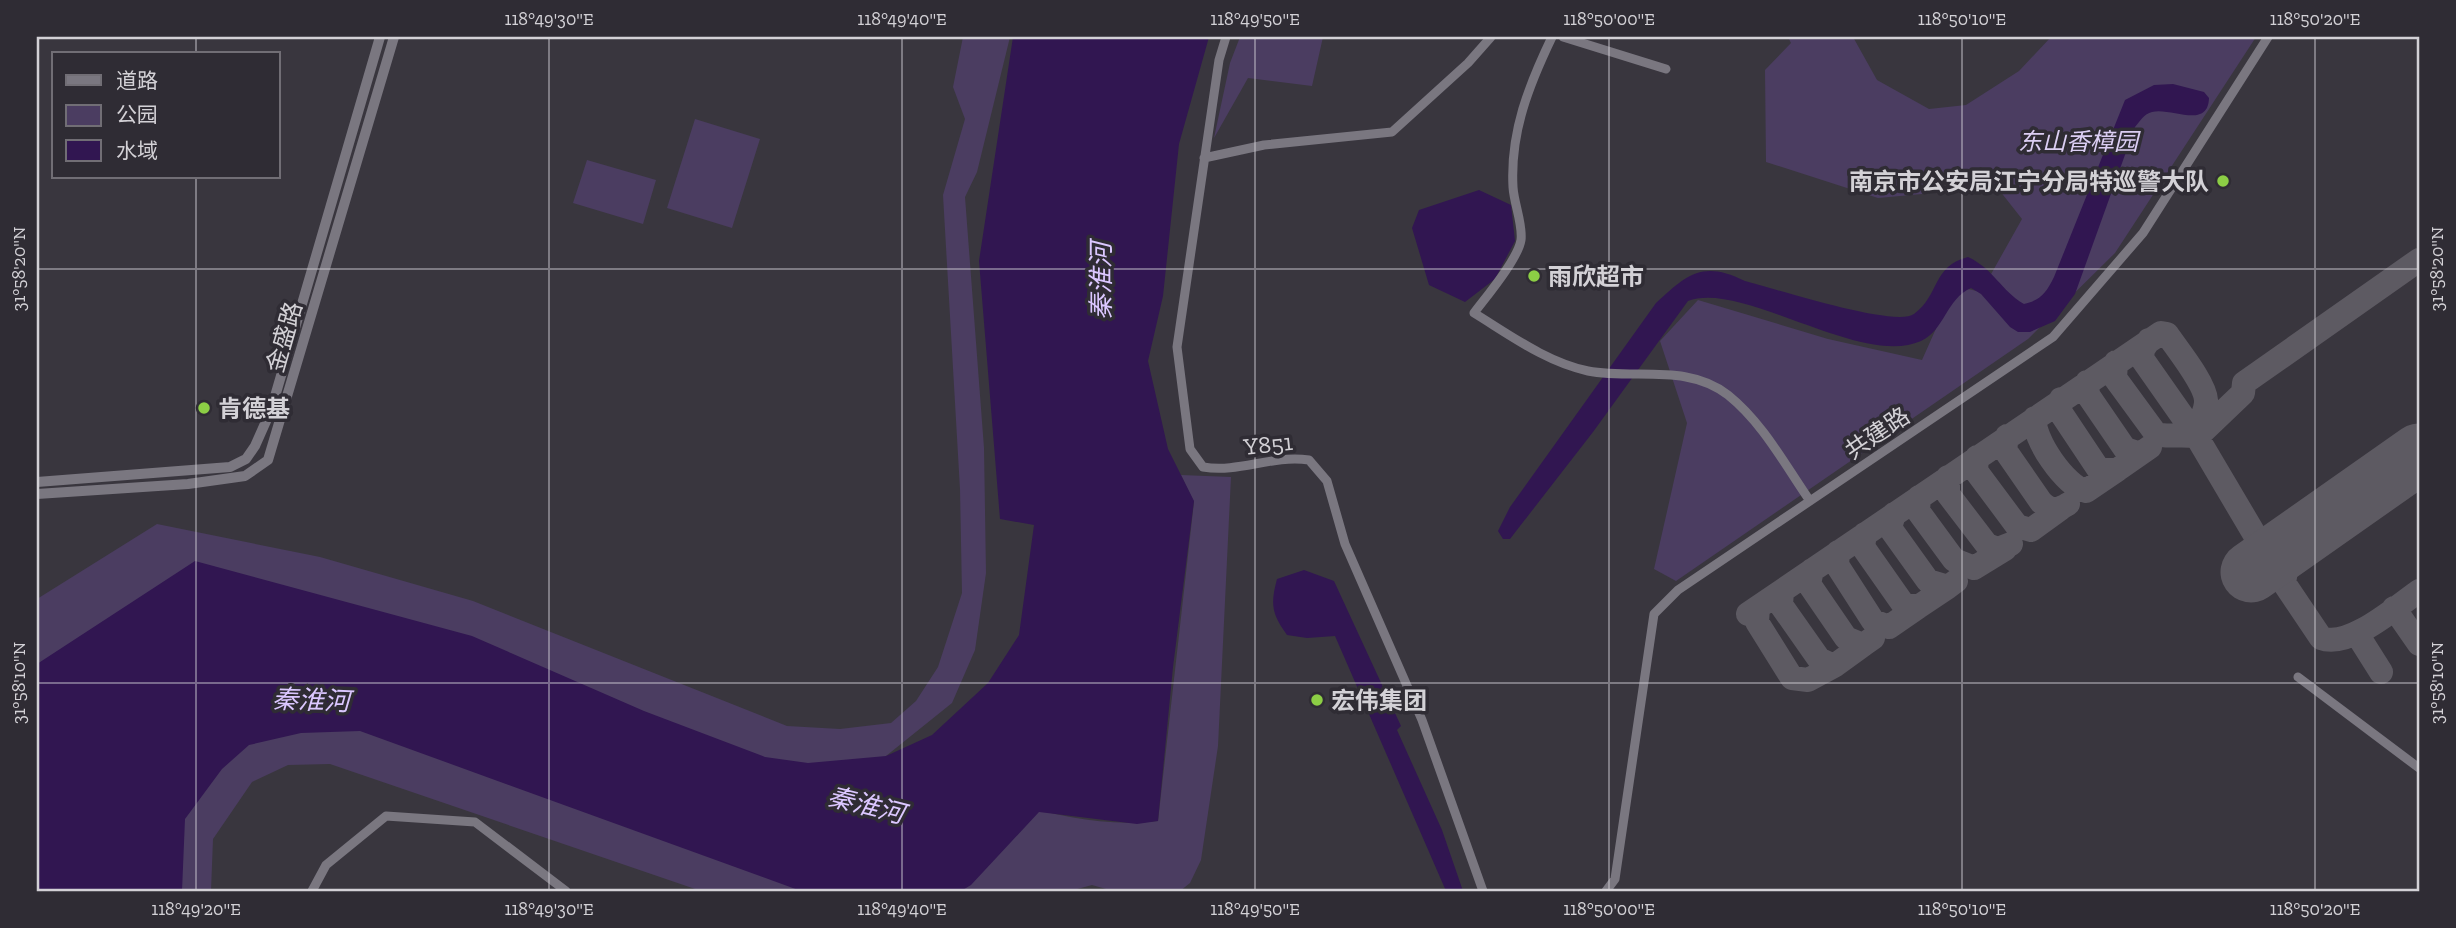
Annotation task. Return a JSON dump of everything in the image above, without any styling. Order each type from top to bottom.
[{"type":"street","name":"金盛路","points":[[37,482],[230,467],[246,459],[271,410],[380,37]]},
{"type":"street","name":"金盛路","points":[[37,494],[188,484],[245,476],[268,460],[394,37]]},
{"type":"street","name":"Y851","points":[[1226,37],[1219,60],[1177,347],[1190,449],[1202,467],[1222,470],[1285,457],[1310,460],[1327,481],[1345,544],[1422,720],[1483,891]]},
{"type":"street","points":[[1204,158],[1264,145],[1392,132],[1468,62],[1491,37]]},
{"type":"street","points":[[1552,37],[1526,91],[1516,136],[1513,187],[1521,241],[1498,284],[1474,313],[1529,348],[1565,365],[1591,371],[1675,374],[1727,394],[1756,422],[1810,501]]},
{"type":"street","points":[[1563,37],[1666,69]]},
{"type":"street","name":"共建路","points":[[1606,891],[1615,879],[1654,614],[1678,590],[2053,337],[2143,233],[2269,37]]},
{"type":"street","points":[[2298,677],[2419,768]]},
{"type":"street","points":[[312,891],[326,865],[386,816],[475,822],[565,891]]},
{"type":"green space","points":[[963,37],[1010,37],[977,172],[965,197],[984,448],[986,573],[975,650],[952,703],[886,756],[986,794],[1054,814],[1123,823],[1158,821],[1194,502],[1181,475],[1231,477],[1218,746],[1201,860],[1190,883],[1180,891],[1113,891],[1092,885],[1070,891],[701,891],[330,764],[288,765],[252,782],[213,839],[211,891],[37,891],[37,599],[157,524],[320,557],[473,601],[787,726],[840,729],[891,723],[916,701],[938,667],[962,593],[960,489],[943,195],[965,119],[953,87]]},
{"type":"green space","points":[[1240,37],[1323,37],[1312,86],[1248,78],[1214,138],[1230,63]]},
{"type":"green space","name":"东山香樟园","points":[[1788,37],[1853,37],[1877,80],[1929,109],[1966,105],[2019,71],[2051,37],[2256,37],[2115,253],[2028,339],[1676,581],[1654,569],[1687,423],[1660,341],[1698,300],[1828,339],[1922,360],[1955,286],[1981,292],[2022,219],[1981,167],[1922,194],[1878,198],[1766,162],[1765,70],[1791,43]]},
{"type":"green space","points":[[695,119],[760,139],[732,228],[667,208]]},
{"type":"green space","points":[[587,160],[656,180],[643,224],[573,203]]},
{"type":"water","name":"秦淮河","points":[[1013,37],[1209,37],[1179,144],[1163,296],[1148,361],[1168,449],[1194,501],[1173,667],[1158,821],[1137,824],[1039,812],[971,885],[961,891],[801,891],[360,731],[301,733],[249,745],[222,769],[185,819],[182,891],[37,891],[37,664],[195,561],[472,636],[644,711],[765,757],[808,763],[886,756],[932,735],[988,683],[1019,635],[1034,525],[1000,519],[979,261]]},
{"type":"water","points":[[2173,84],[2204,92],[2209,98],[2207,108],[2196,115],[2152,112],[2144,116],[2135,127],[2075,294],[2055,321],[2030,332],[2018,332],[2010,327],[1981,294],[1971,288],[1956,299],[1929,336],[1921,341],[1896,346],[1867,343],[1835,335],[1739,302],[1711,298],[1688,301],[1593,432],[1510,539],[1503,539],[1498,531],[1510,507],[1656,303],[1677,284],[1696,273],[1718,272],[1860,312],[1902,317],[1914,314],[1922,306],[1948,267],[1968,257],[1984,268],[2016,299],[2024,304],[2035,300],[2042,295],[2054,277],[2125,100],[2154,85]]},
{"type":"water","points":[[1479,190],[1511,205],[1515,241],[1495,279],[1465,302],[1429,285],[1412,228],[1419,210]]},
{"type":"water","points":[[1304,570],[1334,581],[1401,726],[1397,730],[1442,830],[1463,891],[1446,891],[1335,636],[1307,638],[1287,635],[1278,621],[1273,603],[1277,579]]},
{"type":"taxiway","points":[[2198,436],[2243,393],[2244,383],[2419,260]]},
{"type":"taxiway","points":[[1748,614],[2161,333],[2167,334],[2201,385],[2206,405],[2197,437],[2259,542]]},
{"type":"taxiway","points":[[2149,340],[2142,351],[2143,360],[2197,437]]},
{"type":"taxiway","points":[[2116,362],[2115,378],[2156,434],[2197,437]]},
{"type":"taxiway","points":[[2087,382],[2088,395],[2125,449],[2140,454],[2150,447]]},
{"type":"taxiway","points":[[2061,399],[2061,413],[2099,470],[2117,470],[2140,454]]},
{"type":"taxiway","points":[[2035,418],[2039,437],[2052,461],[2078,488],[2086,491],[2117,470]]},
{"type":"taxiway","points":[[2007,436],[2005,450],[2041,502],[2054,509],[2068,504]]},
{"type":"taxiway","points":[[1977,457],[1976,471],[2017,526],[2031,530],[2060,509]]},
{"type":"taxiway","points":[[1948,477],[1948,494],[1987,545],[1998,549],[2011,544]]},
{"type":"taxiway","points":[[1919,497],[1918,511],[1954,560],[1974,568],[2005,549]]},
{"type":"taxiway","points":[[1894,514],[1890,528],[1928,581],[1948,587],[1956,581]]},
{"type":"taxiway","points":[[1865,534],[1863,547],[1903,604],[1918,607],[1948,587]]},
{"type":"taxiway","points":[[2302,536],[2288,558],[2284,583],[2321,638],[2345,638],[2358,632],[2419,591]]},
{"type":"taxiway","points":[[1838,552],[1837,565],[1873,621],[1889,627],[1918,607]]},
{"type":"taxiway","points":[[1812,570],[1809,584],[1846,638],[1863,645],[1873,638]]},
{"type":"taxiway","points":[[1782,591],[1781,605],[1819,659],[1834,666],[1863,645]]},
{"type":"taxiway","points":[[1758,607],[1757,622],[1792,678],[1808,680],[1834,666]]},
{"type":"taxiway","points":[[2394,608],[2419,644]]},
{"type":"taxiway","points":[[2357,634],[2381,672]]},
{"type":"runway","points":[[2251,572],[2419,454]]},
{"type":"place","name":"南京市公安局江宁分局特巡警大队","points":[[2223,181]]},
{"type":"place","name":"雨欣超市","points":[[1534,276]]},
{"type":"place","name":"肯德基","points":[[204,408]]},
{"type":"place","name":"宏伟集团","points":[[1317,700]]}]
